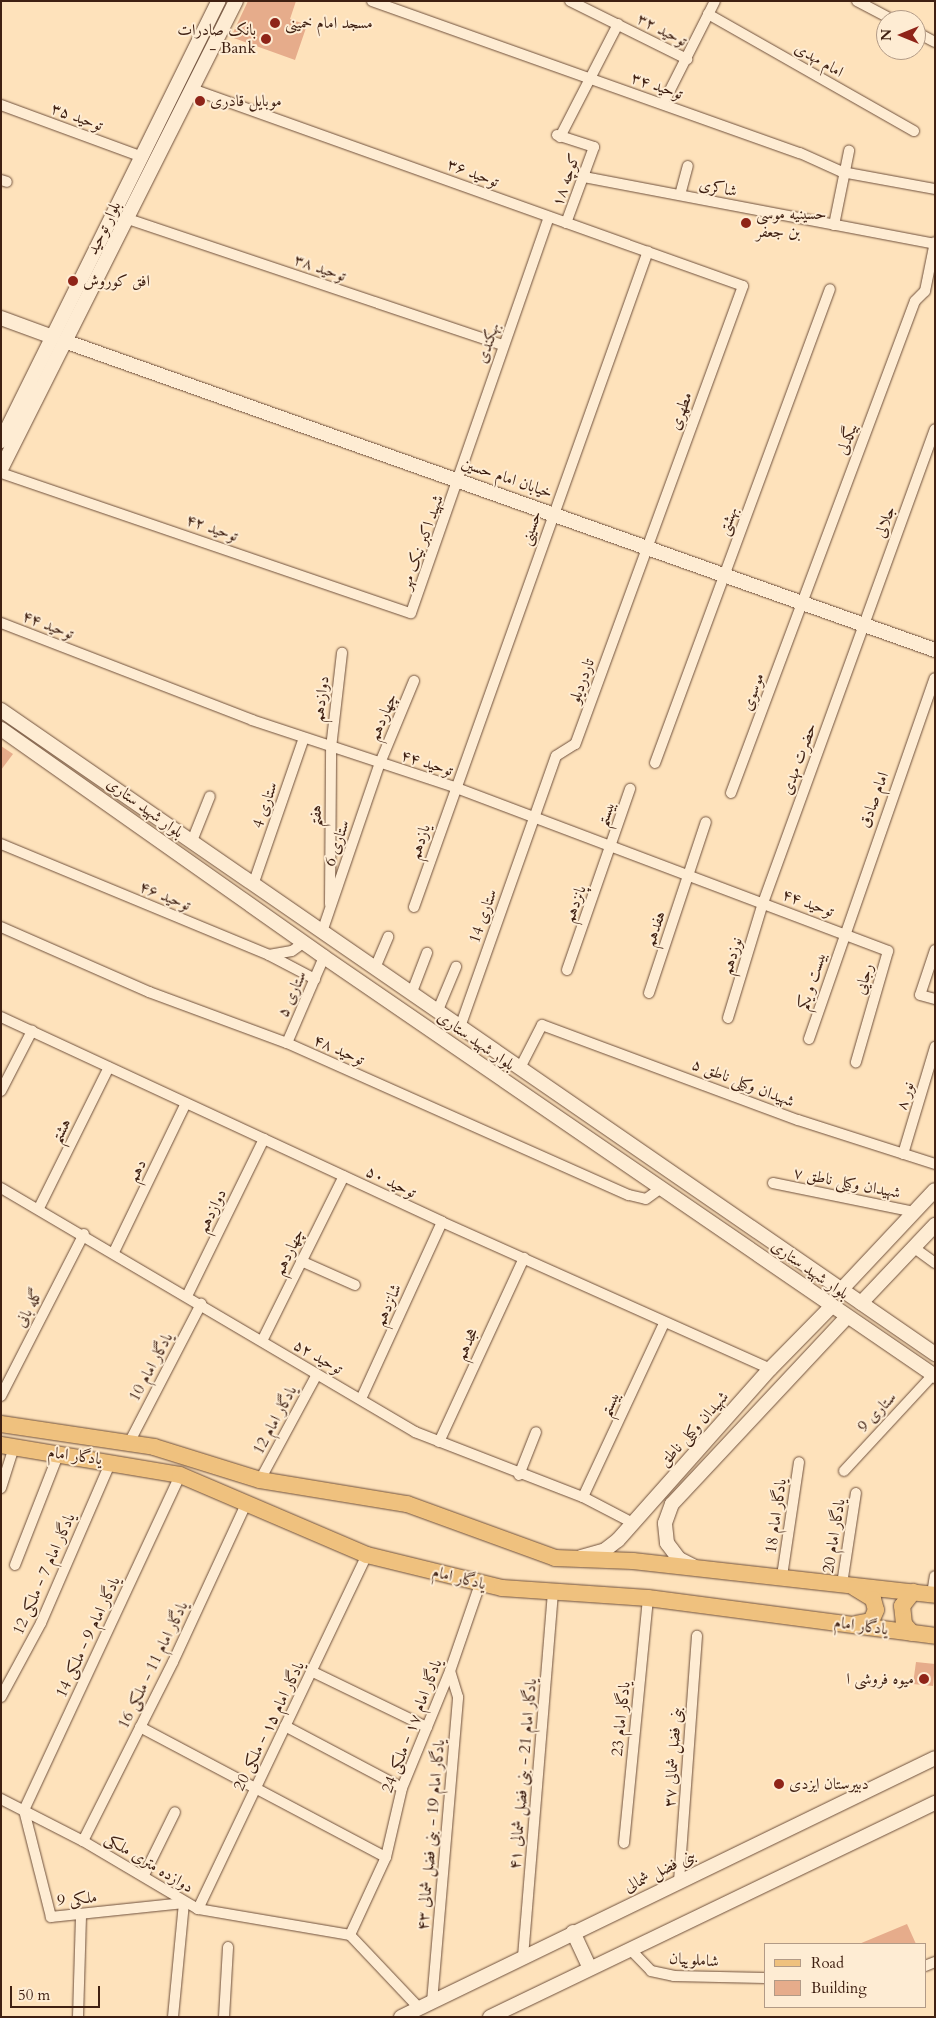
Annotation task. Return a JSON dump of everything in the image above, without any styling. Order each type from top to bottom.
[{"type":"main road","name":"بلوار توحید","points":[[1,441],[218,1]]},
{"type":"main road","name":"بلوار توحید","points":[[1,471],[236,1]]},
{"type":"main road","points":[[1,318],[53,337]]},
{"type":"main road","name":"خیابان امام حسین","points":[[67,342],[553,512],[935,650]]},
{"type":"main road","name":"بلوار شهید ستاری","points":[[1,710],[254,882],[322,932],[521,1066],[670,1172],[935,1354]]},
{"type":"main road","name":"بلوار شهید ستاری","points":[[1,729],[324,958],[846,1318],[934,1375]]},
{"type":"main road","points":[[660,1189],[670,1172]]},
{"type":"main road","points":[[841,1290],[935,1190]]},
{"type":"main road","points":[[861,1303],[935,1225]]},
{"type":"main road","name":"شهیدان وکیلی ناطق","points":[[574,1559],[605,1550],[633,1523],[770,1369],[831,1307]]},
{"type":"main road","points":[[693,1567],[679,1559],[667,1542],[665,1523],[672,1504],[846,1318]]},
{"type":"main road","points":[[807,1333],[816,1336],[819,1348]]},
{"type":"main road","name":"یادگار امام","points":[[1,1424],[128,1443],[260,1480],[407,1504],[539,1554],[574,1559],[693,1567],[782,1576],[934,1594]]},
{"type":"main road","name":"یادگار امام","points":[[8,1446],[111,1461],[180,1475],[247,1502],[367,1555],[480,1584],[553,1594],[648,1598],[935,1636]]},
{"type":"main road","points":[[842,1584],[864,1591],[875,1604],[871,1621],[849,1625]]},
{"type":"main road","points":[[912,1633],[904,1624],[902,1606],[913,1592]]},
{"type":"main road","name":"بنی فضل شمالی","points":[[401,2017],[935,1758]]},
{"type":"main road","points":[[490,2017],[935,1803]]},
{"type":"main road","points":[[573,1932],[590,1968]]},
{"type":"street","name":"توحید ۳۴","points":[[372,1],[800,153],[842,172],[935,189]]},
{"type":"street","name":"توحید ۳۲","points":[[570,1],[588,5],[618,24],[687,59]]},
{"type":"street","points":[[663,104],[715,1]]},
{"type":"street","points":[[857,1],[876,11]]},
{"type":"street","name":"امام مهدی","points":[[708,14],[914,131]]},
{"type":"street","points":[[589,78],[618,24]]},
{"type":"street","name":"کوچه ۱۸","points":[[566,223],[594,148],[558,136],[589,78]]},
{"type":"street","name":"توحید ۳۶","points":[[192,89],[743,286]]},
{"type":"street","name":"توحید ۳۵","points":[[1,105],[142,157]]},
{"type":"street","points":[[834,225],[842,172],[849,151]]},
{"type":"street","points":[[680,196],[688,166]]},
{"type":"street","name":"شاکری","points":[[584,177],[935,243]]},
{"type":"street","name":"بهکندی","points":[[460,480],[503,346],[549,217]]},
{"type":"street","name":"توحید ۳۸","points":[[128,219],[503,346]]},
{"type":"street","name":"بیگدلی","points":[[802,602],[915,301],[926,291],[935,243]]},
{"type":"street","name":"حسینی","points":[[454,788],[648,251]]},
{"type":"street","name":"مطهری","points":[[648,546],[743,286]]},
{"type":"street","name":"بهشتی","points":[[655,763],[830,289]]},
{"type":"street","name":"جلالی","points":[[863,624],[935,429]]},
{"type":"street","name":"توحید ۴۲","points":[[1,471],[412,613]]},
{"type":"street","name":"شهید اکبر نیک مهر","points":[[412,613],[460,480]]},
{"type":"street","name":"تاردردیلو","points":[[533,817],[556,756],[575,744],[648,546]]},
{"type":"street","name":"موسوی","points":[[731,793],[802,602]]},
{"type":"street","name":"توحید ۴۴","points":[[1,623],[331,748],[454,788],[610,848],[688,874],[844,932]]},
{"type":"street","name":"حضرت مهدی","points":[[764,903],[863,624]]},
{"type":"street","name":"دوازدهم","points":[[331,748],[342,654]]},
{"type":"street","name":"امام صادق","points":[[844,932],[935,678]]},
{"type":"street","name":"چهاردهم","points":[[380,764],[414,681]]},
{"type":"street","name":"ستاری 4","points":[[254,882],[304,738]]},
{"type":"street","name":"هفتم","points":[[330,913],[331,748]]},
{"type":"street","name":"ستاری 6","points":[[322,932],[380,764]]},
{"type":"street","name":"یازدهم","points":[[414,907],[454,788]]},
{"type":"street","name":"بیستم","points":[[610,848],[630,789]]},
{"type":"street","points":[[192,841],[210,796]]},
{"type":"street","name":"ستاری 14","points":[[461,1025],[533,817]]},
{"type":"street","name":"هفدهم","points":[[649,993],[706,822]]},
{"type":"street","name":"توحید ۴۶","points":[[1,844],[269,955],[315,978]]},
{"type":"street","name":"پانزدهم","points":[[567,970],[610,848]]},
{"type":"street","name":"نوزدهم","points":[[728,1018],[764,903]]},
{"type":"street","name":"توحید ۴۸","points":[[1,927],[149,992],[287,1043],[629,1195],[646,1199],[660,1189]]},
{"type":"street","name":"بیست و یکم","points":[[809,1039],[844,932]]},
{"type":"street","name":"رجایی","points":[[844,932],[888,951],[856,1062]]},
{"type":"street","points":[[375,968],[388,937]]},
{"type":"street","points":[[269,955],[292,951],[304,942]]},
{"type":"street","points":[[935,950],[920,995],[935,999]]},
{"type":"street","points":[[412,992],[427,953]]},
{"type":"street","name":"ستاری ۵","points":[[287,1043],[324,958]]},
{"type":"street","points":[[438,1010],[456,966]]},
{"type":"street","name":"توحید ۵۰","points":[[1,1017],[442,1222],[770,1369]]},
{"type":"street","name":"شهیدان وکیلی ناطق ۵","points":[[521,1066],[542,1025],[798,1120],[935,1164]]},
{"type":"street","points":[[1,1091],[32,1030]]},
{"type":"street","name":"نور ۸","points":[[903,1154],[933,1062],[935,1047]]},
{"type":"street","name":"هشتم","points":[[39,1208],[110,1067]]},
{"type":"street","name":"دهم","points":[[114,1252],[186,1103]]},
{"type":"street","name":"دوازدهم","points":[[187,1296],[264,1139]]},
{"type":"street","name":"چهاردهم","points":[[262,1341],[344,1176]]},
{"type":"street","name":"شهیدان وکیلی ناطق ۷","points":[[773,1183],[914,1212]]},
{"type":"street","name":"توحید ۵۲","points":[[1,1188],[84,1234],[317,1374],[438,1442],[519,1475],[583,1497],[633,1523]]},
{"type":"street","name":"شانزدهم","points":[[361,1399],[442,1222]]},
{"type":"street","name":"گله بانی","points":[[1,1396],[84,1234]]},
{"type":"street","points":[[913,1247],[935,1263]]},
{"type":"street","name":"هجدهم","points":[[438,1442],[524,1258]]},
{"type":"street","points":[[302,1261],[355,1285]]},
{"type":"street","name":"یادگار امام 10","points":[[128,1443],[201,1304]]},
{"type":"street","name":"بیستم","points":[[583,1497],[664,1323]]},
{"type":"street","name":"یادگار امام 12","points":[[260,1480],[317,1374]]},
{"type":"street","name":"ستاری 9","points":[[844,1471],[934,1375]]},
{"type":"street","points":[[519,1475],[536,1432]]},
{"type":"street","points":[[1,1488],[8,1446]]},
{"type":"street","points":[[14,1565],[58,1453]]},
{"type":"street","name":"یادگار امام 7 - ملکی 12","points":[[1,1697],[41,1623],[111,1461]]},
{"type":"street","name":"یادگار امام 18","points":[[782,1576],[799,1462]]},
{"type":"street","name":"یادگار امام 9 - ملکی 14","points":[[24,1810],[180,1475]]},
{"type":"street","name":"یادگار امام 20","points":[[842,1584],[856,1493]]},
{"type":"street","name":"یادگار امام 11 - ملکی 16","points":[[83,1840],[140,1727],[247,1502]]},
{"type":"street","name":"یادگار امام ۱۵ - ملکی 20","points":[[198,1909],[367,1555]]},
{"type":"street","points":[[934,1594],[935,1576]]},
{"type":"street","name":"یادگار امام ۱۷ - ملکی 24","points":[[350,1935],[386,1858],[402,1788],[450,1671],[480,1584]]},
{"type":"street","name":"یادگار امام 21 - بنی فضل شمالی ۴۱","points":[[523,1957],[553,1594]]},
{"type":"street","name":"یادگار امام 23","points":[[624,1844],[648,1598]]},
{"type":"street","name":"بنی فضل شمالی ۳۷","points":[[679,1881],[697,1636]]},
{"type":"street","points":[[311,1671],[427,1727]]},
{"type":"street","name":"یادگار امام 19 - بنی فضل شمالی ۴۳","points":[[432,2002],[458,1698],[450,1671]]},
{"type":"street","points":[[285,1726],[402,1788]]},
{"type":"street","points":[[140,1727],[256,1787],[386,1858]]},
{"type":"street","name":"دوازده متری ملکی","points":[[1,1799],[83,1840],[198,1909],[350,1935]]},
{"type":"street","name":"ملکی 9","points":[[24,1810],[50,1917],[184,1902]]},
{"type":"street","points":[[144,1875],[175,1812]]},
{"type":"street","points":[[173,2017],[184,1902]]},
{"type":"street","points":[[78,2017],[81,1914]]},
{"type":"street","points":[[350,1935],[419,2008]]},
{"type":"street","points":[[224,2017],[228,1947]]},
{"type":"street","name":"شاملوییان","points":[[631,1950],[651,1971],[674,1976],[764,1978]]},
{"type":"building","points":[[248,1],[296,1],[290,19],[307,25],[295,60],[231,37]]},
{"type":"building","points":[[1,746],[13,754],[1,770]]},
{"type":"building","name":"میوه فروشی ا","points":[[916,1662],[935,1664],[933,1686],[913,1684]]},
{"type":"building","points":[[907,1924],[916,1943],[861,1943]]},
{"type":"place","name":"مسجد امام خمینی","points":[[275,23]]},
{"type":"place","name":"بانک صادرات - Bank","points":[[266,39]]},
{"type":"place","name":"موبایل قادری","points":[[200,101]]},
{"type":"place","name":"حسینیه موسی بن جعفر","points":[[746,223]]},
{"type":"place","name":"افق کوروش","points":[[73,281]]},
{"type":"place","name":"میوه فروشی ا","points":[[924,1679]]},
{"type":"place","name":"دبیرستان ایزدی","points":[[779,1784]]}]
